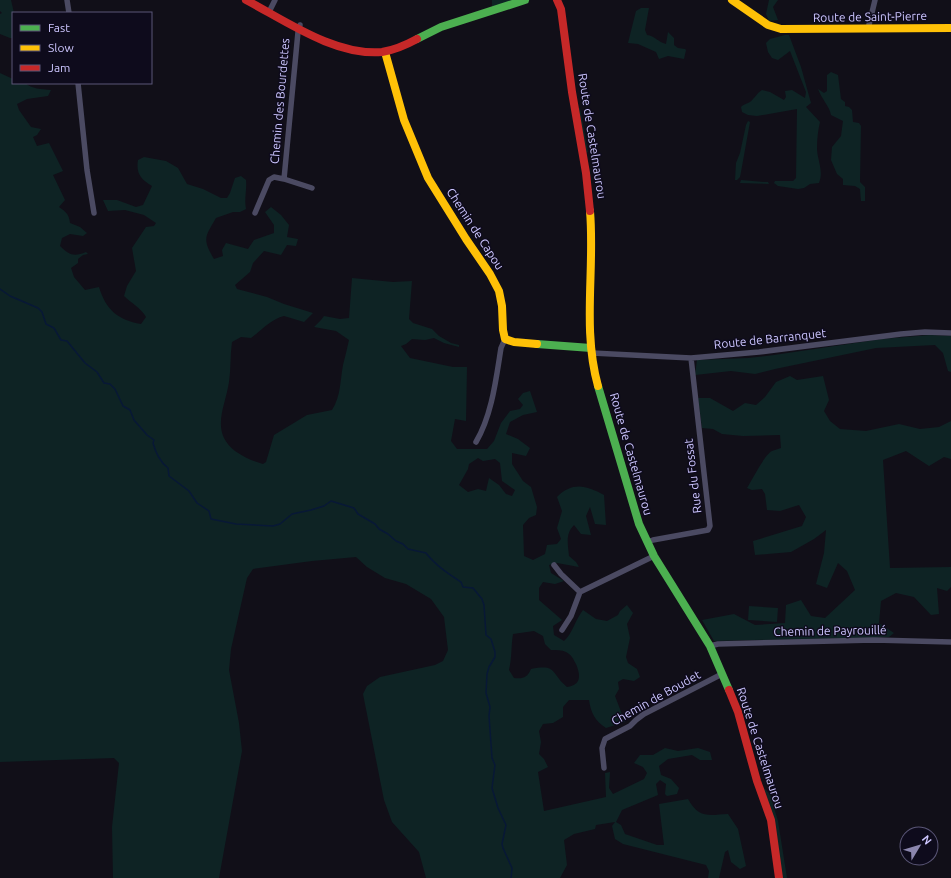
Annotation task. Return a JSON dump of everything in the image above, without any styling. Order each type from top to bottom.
[{"type":"street","points":[[67,0],[69,12]]},
{"type":"street","points":[[246,0],[300,26],[322,39],[358,51],[385,52],[408,44],[440,28],[525,0]]},
{"type":"street","points":[[252,0],[270,11]]},
{"type":"street","points":[[270,11],[275,0]]},
{"type":"street","name":"Route de Castelmaurou","points":[[557,0],[561,9],[572,92],[590,206],[592,231],[589,295],[591,350],[594,371],[639,524],[654,556],[710,646],[738,712],[757,781],[771,820],[779,878]]},
{"type":"street","name":"Route de Castelmaurou","points":[[561,9],[563,0]]},
{"type":"street","name":"Route de Saint-Pierre","points":[[732,0],[774,28],[951,28]]},
{"type":"street","points":[[868,29],[875,0]]},
{"type":"street","name":"Chemin des Bourdettes","points":[[284,179],[298,32],[300,26]]},
{"type":"street","name":"Chemin de Capou","points":[[385,52],[404,120],[428,178],[490,274],[498,291],[502,306],[503,330],[506,339]]},
{"type":"street","points":[[78,84],[87,170],[94,212]]},
{"type":"street","name":"Chemin des Bourdettes","points":[[255,213],[269,180],[274,176],[312,188]]},
{"type":"street","name":"Route de Barranquet","points":[[591,350],[691,358],[760,352],[901,334],[925,332],[951,333]]},
{"type":"street","points":[[476,442],[481,434],[489,409],[501,348],[506,339],[514,342],[591,350]]},
{"type":"street","name":"Rue du Fossat","points":[[647,542],[708,530],[710,526],[691,358]]},
{"type":"street","points":[[562,630],[571,616],[580,592],[654,556]]},
{"type":"street","points":[[554,565],[561,574],[580,592]]},
{"type":"street","name":"Chemin de Payrouillé","points":[[710,646],[718,644],[874,640],[951,642]]},
{"type":"street","name":"Chemin de Boudet","points":[[604,768],[602,748],[605,739],[630,726],[644,714],[722,674]]},
{"type":"green space","points":[[0,0],[11,0],[14,12],[12,12],[12,38],[0,34],[0,14],[2,13],[0,11]]},
{"type":"green space","points":[[492,0],[516,0],[492,7]]},
{"type":"green space","points":[[769,0],[778,0],[773,7],[778,20],[769,21],[766,14]]},
{"type":"green space","points":[[641,8],[649,8],[645,30],[647,35],[666,44],[668,32],[674,38],[674,45],[678,48],[686,50],[684,59],[668,56],[659,59],[656,52],[638,44],[628,43],[636,11]]},
{"type":"green space","points":[[789,35],[801,67],[811,103],[806,107],[820,122],[817,145],[821,174],[819,183],[810,184],[804,188],[798,189],[778,186],[774,183],[775,181],[793,181],[796,178],[797,109],[757,116],[748,115],[742,112],[741,107],[750,102],[762,90],[770,92],[784,100],[786,97],[785,91],[792,90],[805,98],[806,92],[790,51],[778,60],[772,58],[768,52],[766,43],[770,39]]},
{"type":"green space","points":[[831,72],[838,75],[841,99],[845,102],[845,106],[852,110],[853,122],[859,123],[861,126],[860,182],[865,187],[865,201],[861,201],[860,189],[855,186],[843,185],[843,179],[837,174],[831,160],[832,147],[841,136],[843,121],[831,115],[818,89],[824,93],[827,91],[827,75]]},
{"type":"green space","points":[[0,73],[12,79],[12,84],[26,84],[34,88],[51,90],[48,96],[27,99],[17,104],[19,110],[31,127],[41,129],[37,135],[33,137],[37,146],[49,143],[63,171],[53,175],[65,200],[59,207],[67,214],[70,223],[80,227],[87,233],[83,236],[70,234],[62,238],[60,246],[66,251],[75,255],[86,252],[88,254],[83,255],[78,259],[78,263],[71,268],[74,277],[85,290],[99,287],[109,308],[119,317],[141,324],[146,317],[139,308],[124,296],[127,286],[136,271],[132,248],[146,227],[154,226],[156,223],[144,215],[125,210],[108,211],[103,200],[117,200],[136,207],[143,205],[152,186],[144,181],[138,172],[138,160],[144,157],[166,161],[178,168],[187,184],[203,189],[221,198],[227,198],[235,178],[241,176],[246,180],[246,209],[216,218],[207,234],[206,242],[214,259],[223,256],[222,250],[226,243],[248,249],[254,240],[274,233],[274,225],[265,212],[271,207],[281,215],[289,225],[287,237],[298,239],[296,246],[287,245],[281,255],[264,251],[253,263],[250,272],[235,285],[237,289],[267,297],[313,313],[304,322],[284,316],[279,317],[251,338],[241,337],[232,342],[229,382],[221,419],[221,427],[227,443],[235,451],[263,464],[266,462],[274,435],[307,415],[332,410],[339,394],[343,365],[349,340],[336,331],[314,327],[324,316],[340,319],[349,318],[352,278],[393,282],[412,281],[409,319],[413,323],[432,329],[439,336],[451,343],[459,345],[459,347],[444,343],[434,338],[425,340],[412,339],[401,346],[410,358],[453,367],[467,367],[466,421],[455,419],[451,441],[457,449],[487,449],[494,441],[501,423],[510,411],[520,409],[523,405],[518,399],[523,393],[530,391],[537,412],[523,415],[510,422],[506,434],[518,439],[530,448],[526,456],[512,453],[512,464],[523,481],[531,487],[537,507],[536,515],[529,518],[523,525],[524,556],[533,560],[545,554],[547,545],[557,544],[561,539],[557,528],[562,511],[557,497],[563,492],[574,487],[586,487],[604,495],[606,525],[595,524],[590,507],[586,516],[591,535],[581,534],[574,525],[571,528],[568,536],[569,556],[579,567],[557,563],[549,565],[551,573],[564,581],[555,584],[543,582],[539,588],[539,600],[562,620],[553,626],[554,635],[564,641],[570,634],[583,610],[596,619],[607,621],[618,615],[627,605],[633,613],[627,624],[630,638],[626,657],[628,663],[637,669],[640,677],[634,681],[623,679],[618,682],[619,689],[615,696],[625,722],[606,728],[594,716],[589,700],[569,700],[563,707],[563,717],[553,723],[543,724],[539,731],[541,742],[539,754],[544,759],[548,767],[538,772],[544,811],[606,797],[605,773],[610,772],[609,788],[613,794],[644,779],[647,773],[643,767],[634,763],[640,755],[653,755],[665,748],[678,751],[698,748],[710,752],[712,760],[700,760],[692,755],[668,759],[659,766],[661,775],[671,779],[679,788],[677,794],[667,796],[665,794],[666,784],[660,780],[656,784],[658,795],[622,810],[616,822],[621,825],[625,834],[657,845],[664,845],[659,804],[688,799],[700,813],[710,815],[728,814],[738,829],[746,866],[740,869],[731,862],[728,850],[725,852],[719,878],[708,878],[709,871],[706,865],[623,844],[615,839],[612,826],[615,822],[596,825],[595,829],[574,834],[564,840],[567,865],[560,878],[426,878],[419,852],[392,822],[384,800],[363,694],[367,686],[380,677],[435,665],[443,661],[448,650],[444,617],[431,599],[406,584],[385,578],[367,567],[356,557],[253,569],[247,578],[231,649],[229,670],[239,723],[242,751],[219,878],[113,878],[112,827],[119,763],[114,758],[0,762]],"holes":[[[478,458],[483,461],[495,459],[500,463],[502,481],[515,490],[512,496],[506,494],[499,485],[489,478],[486,491],[478,489],[468,492],[459,485],[468,469],[469,464]],[[534,631],[543,636],[545,644],[551,650],[559,650],[568,653],[576,664],[579,672],[579,679],[572,686],[567,687],[550,669],[531,669],[528,674],[520,678],[514,678],[509,670],[513,634]]]},
{"type":"green space","points":[[580,108],[588,152],[586,153],[578,109]]},
{"type":"green space","points":[[748,121],[750,122],[740,177],[735,180],[736,163]]},
{"type":"green space","points":[[741,180],[768,182],[769,184],[740,183]]},
{"type":"green space","points":[[930,335],[951,336],[951,372],[948,371],[943,353],[935,345],[876,348],[755,374],[731,371],[695,375],[697,360],[748,358],[882,339]]},
{"type":"green space","points":[[790,376],[797,380],[823,376],[829,400],[824,411],[830,421],[840,429],[866,431],[899,424],[920,429],[939,427],[951,421],[951,459],[944,457],[929,466],[906,451],[883,460],[890,568],[951,567],[951,587],[947,591],[937,588],[939,614],[931,615],[914,597],[896,593],[881,601],[879,623],[894,633],[889,637],[714,641],[702,620],[734,614],[755,625],[785,623],[786,605],[801,600],[811,616],[825,618],[855,590],[847,571],[838,563],[827,588],[816,584],[824,553],[826,530],[814,539],[791,552],[755,555],[753,541],[802,526],[806,517],[799,505],[780,511],[767,510],[765,494],[762,489],[752,490],[747,488],[769,453],[781,448],[780,435],[743,436],[722,434],[713,429],[702,428],[698,398],[710,398],[733,411],[745,403],[756,405],[765,397],[776,382]]},
{"type":"green space","points":[[749,606],[778,608],[777,622],[748,620]]},
{"type":"green space","points":[[763,787],[770,794],[778,821],[787,878],[782,878]]},
{"type":"waterway","points":[[0,289],[10,296],[38,308],[42,312],[46,324],[54,328],[61,340],[67,341],[85,363],[97,372],[104,383],[110,384],[115,389],[123,406],[130,410],[134,420],[147,435],[154,440],[153,443],[155,451],[168,468],[169,476],[189,491],[197,503],[209,511],[211,519],[236,524],[273,526],[280,524],[292,514],[324,506],[331,501],[354,508],[358,514],[375,524],[379,529],[403,544],[408,549],[426,553],[438,565],[461,582],[463,587],[473,588],[482,599],[484,605],[486,635],[491,639],[495,652],[495,657],[487,674],[486,693],[490,707],[489,716],[492,758],[495,765],[492,788],[498,808],[506,825],[502,844],[512,868],[511,878]]},
{"type":"traffic: fast","points":[[417,39],[441,27],[525,0]]},
{"type":"traffic: fast","points":[[537,344],[591,348]]},
{"type":"traffic: fast","points":[[598,386],[639,524],[654,556],[710,646],[729,690]]},
{"type":"traffic: slow","points":[[732,0],[768,25],[781,29],[951,28]]},
{"type":"traffic: slow","points":[[385,52],[404,120],[428,178],[490,274],[499,291],[505,339],[514,342],[537,344]]},
{"type":"traffic: slow","points":[[590,211],[591,343],[593,364],[598,386]]},
{"type":"traffic: jam","points":[[246,0],[294,27],[329,43],[347,49],[364,52],[382,52],[400,47],[417,39]]},
{"type":"traffic: jam","points":[[557,0],[561,9],[572,92],[586,173],[590,211]]},
{"type":"traffic: jam","points":[[729,690],[738,712],[757,781],[771,820],[779,878]]}]
